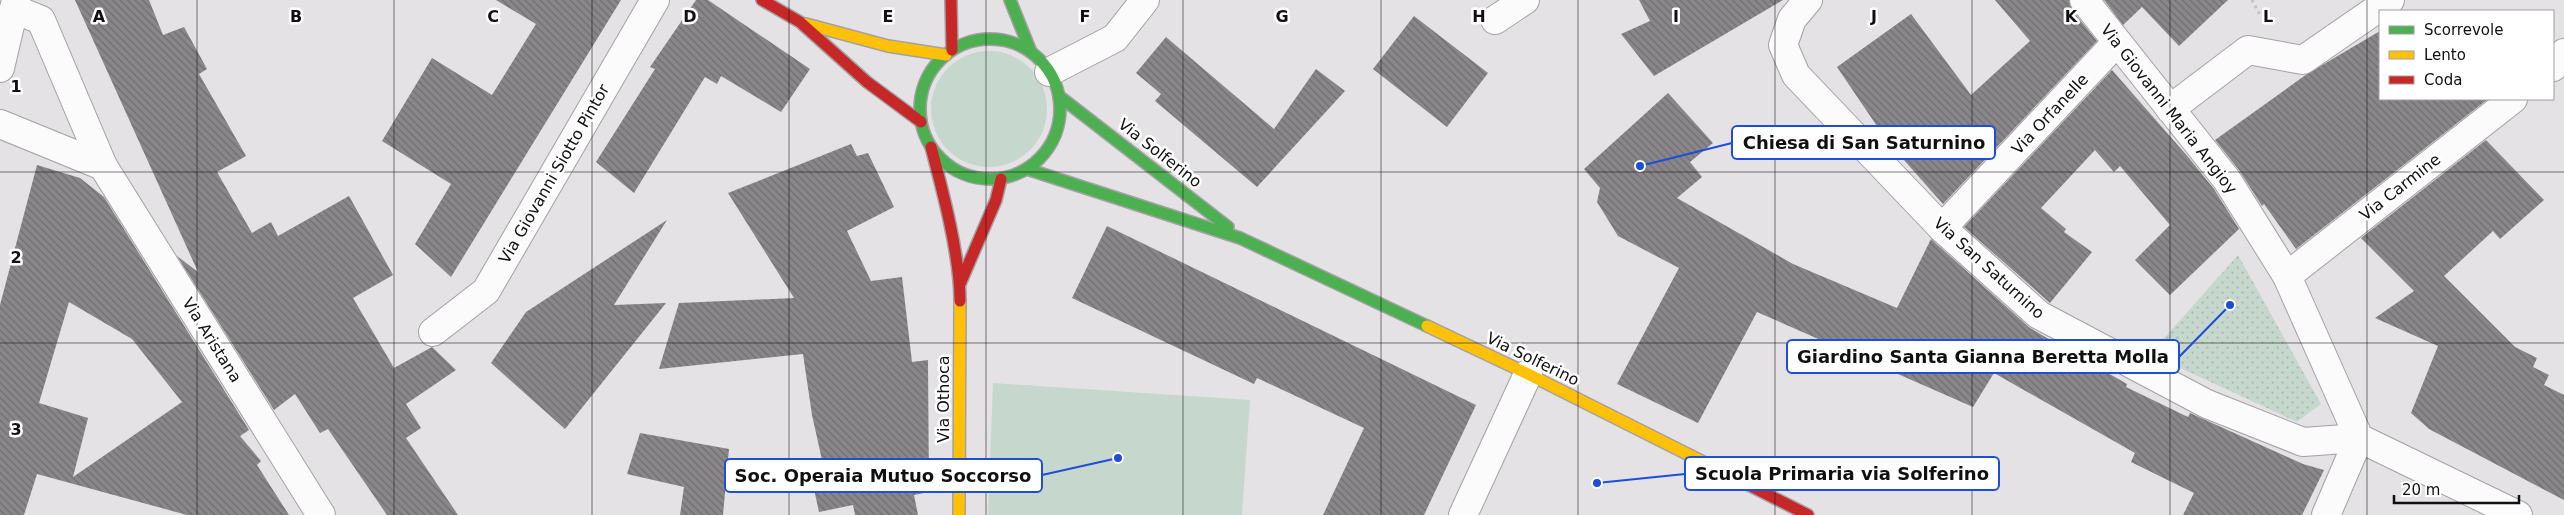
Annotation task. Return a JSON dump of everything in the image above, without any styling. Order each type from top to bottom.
[{"type":"main road","points":[[762,0],[800,22],[867,82],[921,122]]},
{"type":"main road","points":[[949,53],[950,0]]},
{"type":"main road","points":[[1010,0],[1031,52]]},
{"type":"main road","points":[[800,22],[888,46],[949,53]]},
{"type":"main road","points":[[983,40],[1000,40],[1016,44],[1031,52],[1049,72],[1059,96],[1060,113],[1050,145],[1040,158],[1027,169],[1001,179],[981,179],[961,174],[944,163],[930,147],[921,122],[920,108],[926,81],[949,53],[967,43],[983,40]]},
{"type":"main road","name":"Via Solferino","points":[[1059,96],[1240,238]]},
{"type":"main road","name":"Via Othoca","points":[[930,147],[941,183],[960,284],[959,515]]},
{"type":"main road","name":"Via Solferino","points":[[1027,169],[1240,238],[1528,374],[1808,515]]},
{"type":"main road","name":"Via Othoca","points":[[960,284],[996,200],[1001,179]]},
{"type":"street","name":"Via Giovanni Siotto Pintor","points":[[433,332],[486,291],[655,0]]},
{"type":"street","points":[[1049,72],[1115,38],[1145,0]]},
{"type":"street","points":[[1495,20],[1525,0]]},
{"type":"street","name":"Via San Saturnino","points":[[1808,0],[1792,19],[1783,45],[1796,75],[1942,228],[2039,315],[2207,404],[2303,442],[2359,438]]},
{"type":"street","points":[[2170,109],[2248,50],[2303,60],[2390,0]]},
{"type":"street","name":"Via Giovanni Maria Angioy","points":[[2087,1],[2116,43],[2227,180],[2287,276],[2359,438]]},
{"type":"street","points":[[0,68],[15,5]]},
{"type":"street","name":"Via Aristana","points":[[15,5],[41,20],[103,166],[321,515]]},
{"type":"street","name":"Via Orfanelle","points":[[1942,228],[2116,43]]},
{"type":"street","points":[[2554,67],[2564,53]]},
{"type":"street","name":"Via Carmine","points":[[2287,276],[2512,100]]},
{"type":"street","points":[[0,124],[103,166]]},
{"type":"street","points":[[1463,515],[1528,374]]},
{"type":"street","points":[[2326,515],[2359,438],[2518,515]]},
{"type":"green space","points":[[989,51],[1011,56],[1030,68],[1042,87],[1047,109],[1042,131],[1030,150],[1011,162],[989,167],[967,162],[948,150],[936,131],[931,109],[936,87],[948,68],[967,56]]},
{"type":"green space","points":[[2238,255],[2321,404],[2297,422],[2150,354]]},
{"type":"green space","points":[[993,383],[1250,400],[1242,515],[988,515]]},
{"type":"building","points":[[75,0],[149,0],[163,35],[184,27],[207,69],[199,74],[246,156],[217,172],[252,233],[271,222],[278,236],[349,196],[393,275],[353,298],[394,368],[432,347],[456,370],[406,404],[421,428],[406,438],[458,515],[387,515],[328,429],[320,433],[295,394],[274,410],[177,256],[198,272]]},
{"type":"building","points":[[496,0],[621,0],[451,277],[415,244],[451,184],[382,141],[432,58],[492,95],[536,24]]},
{"type":"building","points":[[696,0],[708,0],[810,69],[781,112],[721,76],[717,84],[705,77],[634,193],[596,162],[655,69],[650,67]]},
{"type":"building","points":[[1639,0],[1783,0],[1654,76],[1621,34],[1650,21]]},
{"type":"building","points":[[1995,0],[2069,0],[2072,10],[2097,41],[1943,204],[1887,141],[1837,67],[1911,14],[1971,95],[2030,41]]},
{"type":"building","points":[[2104,0],[2228,0],[2179,46],[2142,7],[2123,25]]},
{"type":"building","points":[[1414,16],[1488,73],[1447,127],[1373,69]]},
{"type":"building","points":[[2379,32],[2379,100],[2487,100],[2296,249],[2264,204],[2262,206],[2239,170],[2215,140],[2307,74]]},
{"type":"building","points":[[1166,37],[1274,129],[1316,69],[1345,91],[1257,187],[1155,101],[1161,94],[1136,73]]},
{"type":"building","points":[[2112,70],[2214,189],[2239,229],[2170,295],[2135,260],[2170,225],[2120,166],[2114,172],[2095,150],[2041,208],[2066,229],[2064,232],[2092,252],[2050,303],[1964,227]]},
{"type":"building","points":[[1668,93],[1713,143],[1690,162],[1702,177],[1677,198],[1793,264],[1897,308],[1931,239],[2030,328],[2127,384],[2126,387],[2188,417],[2190,413],[2303,464],[2324,470],[2302,515],[2183,515],[2194,493],[2131,462],[2135,453],[1994,373],[1973,407],[1757,312],[1698,423],[1617,384],[1679,268],[1618,236],[1597,202],[1600,188],[1584,169]]},
{"type":"building","points":[[2486,140],[2544,200],[2500,239],[2493,231],[2444,276],[2515,347],[2537,358],[2533,367],[2549,375],[2544,385],[2564,395],[2564,500],[2429,429],[2411,413],[2438,346],[2375,318],[2414,291],[2361,238]]},
{"type":"building","points":[[851,144],[857,156],[868,153],[894,207],[847,231],[871,281],[902,277],[912,362],[928,360],[929,492],[914,495],[918,515],[855,515],[853,505],[819,512],[812,480],[826,478],[812,415],[803,354],[659,369],[679,303],[794,298],[728,193]]},
{"type":"building","points":[[37,165],[80,178],[104,197],[249,430],[240,436],[261,461],[257,465],[289,515],[187,515],[37,474],[24,515],[0,515],[0,305]],"holes":[[[69,302],[132,339],[182,402],[73,477],[88,418],[39,403]]]},
{"type":"building","points":[[667,220],[614,305],[666,303],[565,429],[491,363],[526,312]]},
{"type":"building","points":[[1107,226],[1476,405],[1424,515],[1323,515],[1364,428],[1257,378],[1254,384],[1072,298]]},
{"type":"building","points":[[640,433],[729,449],[723,515],[680,515],[684,487],[627,474]]},
{"type":"traffic: fast","points":[[1010,0],[1031,52]]},
{"type":"traffic: fast","points":[[990,39],[1004,40],[1017,44],[1039,60],[1055,82],[1059,95],[1060,109],[1059,123],[1055,136],[1039,158],[1017,174],[1004,178],[990,179],[976,178],[963,174],[941,158],[925,136],[921,123],[920,109],[921,95],[925,82],[941,60],[963,44],[976,40],[990,39]]},
{"type":"traffic: fast","points":[[1059,96],[1228,227]]},
{"type":"traffic: fast","points":[[1027,169],[1240,238],[1427,326]]},
{"type":"traffic: slow","points":[[806,24],[888,46],[946,55]]},
{"type":"traffic: slow","points":[[959,515],[960,301]]},
{"type":"traffic: slow","points":[[1427,326],[1528,374],[1739,480]]},
{"type":"traffic: jam","points":[[762,0],[800,22],[867,82],[921,122]]},
{"type":"traffic: jam","points":[[951,0],[952,50]]},
{"type":"traffic: jam","points":[[931,147],[954,244],[960,301]]},
{"type":"traffic: jam","points":[[960,284],[996,200],[1001,179]]},
{"type":"traffic: jam","points":[[1739,480],[1808,515]]},
{"type":"place","name":"Chiesa di San Saturnino","points":[[1640,166]]},
{"type":"place","name":"Giardino Santa Gianna Beretta Molla","points":[[2230,305]]},
{"type":"place","name":"Soc. Operaia Mutuo Soccorso","points":[[1118,458]]},
{"type":"place","name":"Scuola Primaria via Solferino","points":[[1597,483]]}]
